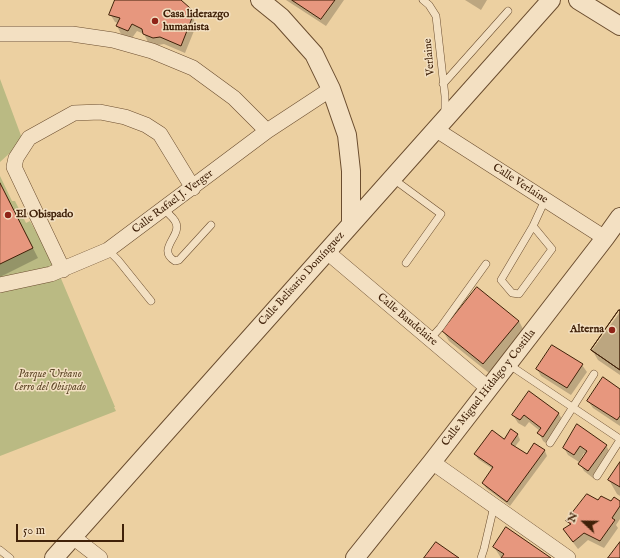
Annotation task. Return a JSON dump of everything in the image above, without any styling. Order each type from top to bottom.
[{"type":"street","points":[[260,0],[281,17],[314,54],[331,89],[347,135],[351,171],[351,223]]},
{"type":"street","name":"Calle Belisario Domínguez","points":[[54,558],[551,0]]},
{"type":"street","points":[[578,0],[620,26]]},
{"type":"street","points":[[0,34],[72,34],[113,40],[152,52],[193,68],[234,98],[267,131]]},
{"type":"street","name":"Calle Rafael J. Verger","points":[[0,285],[51,274],[108,250],[193,188],[267,131],[331,89]]},
{"type":"street","points":[[63,270],[14,167],[16,158],[29,138],[74,113],[100,112],[125,117],[146,125],[160,134],[193,188]]},
{"type":"street","name":"Calle Verlaine","points":[[440,124],[545,200],[605,238]]},
{"type":"street","name":"Calle Miguel Hidalgo y Costilla","points":[[355,558],[432,462],[620,217]]},
{"type":"street","name":"Calle Baudelaire","points":[[326,251],[489,388]]},
{"type":"street","points":[[432,462],[568,558]]},
{"type":"street","points":[[73,537],[100,558]]},
{"type":"lane","name":"Verlaine","points":[[423,0],[429,5],[436,16],[444,84],[440,124]]},
{"type":"lane","points":[[444,84],[508,11]]},
{"type":"lane","points":[[392,178],[441,214],[406,263]]},
{"type":"lane","points":[[533,226],[552,249],[519,294],[512,293],[501,280],[533,226],[545,200]]},
{"type":"lane","points":[[164,209],[176,222],[177,231],[168,247],[168,251],[175,260],[179,260],[211,225]]},
{"type":"lane","points":[[108,250],[151,301]]},
{"type":"lane","points":[[430,338],[440,328],[486,264]]},
{"type":"lane","points":[[508,364],[620,440],[597,476]]},
{"type":"lane","points":[[550,443],[594,374]]},
{"type":"lane","points":[[481,558],[494,506]]},
{"type":"lane","points":[[0,550],[10,558]]},
{"type":"green space","points":[[0,79],[23,141],[0,162]]},
{"type":"green space","name":"Parque Urbano Cerro del Obispado","points":[[0,176],[12,201],[15,201],[26,223],[30,221],[57,269],[116,411],[0,456]]},
{"type":"building","name":"Casa liderazgo humanista","points":[[115,0],[181,0],[190,8],[192,18],[181,46],[160,37],[153,38],[143,34],[142,29],[132,24],[128,31],[116,26],[120,18],[109,15]]},
{"type":"building","points":[[292,0],[335,0],[321,19]]},
{"type":"building","name":"El Obispado","points":[[0,183],[33,248],[0,264]]},
{"type":"building","points":[[477,287],[519,321],[483,364],[442,331]]},
{"type":"building","name":"Alterna","points":[[620,310],[620,370],[591,350]]},
{"type":"building","name":"Alterna","points":[[620,310],[620,370],[591,350]]},
{"type":"building","points":[[552,345],[583,364],[567,388],[536,369]]},
{"type":"building","points":[[603,377],[620,389],[620,416],[617,420],[587,401]]},
{"type":"building","points":[[529,391],[559,413],[543,437],[537,433],[541,428],[524,415],[520,420],[512,415]]},
{"type":"building","points":[[577,424],[607,445],[588,471],[578,464],[587,451],[580,446],[574,455],[563,448]]},
{"type":"building","points":[[511,429],[518,434],[511,444],[527,454],[534,443],[545,450],[507,502],[482,483],[493,467],[474,454],[492,430],[504,439]]},
{"type":"building","points":[[620,462],[620,487],[608,480]]},
{"type":"building","points":[[587,494],[598,500],[601,496],[611,501],[614,497],[620,501],[620,506],[612,518],[615,520],[600,541],[584,533],[573,542],[563,529],[571,524],[566,521]]},
{"type":"building","points":[[506,527],[551,558],[501,558],[504,554],[493,547]]},
{"type":"building","points":[[436,542],[459,558],[424,558]]},
{"type":"building","points":[[620,542],[620,558],[608,558]]},
{"type":"place","name":"Casa liderazgo humanista","points":[[155,21]]},
{"type":"place","name":"El Obispado","points":[[8,215]]},
{"type":"place","name":"Alterna","points":[[612,330]]}]
